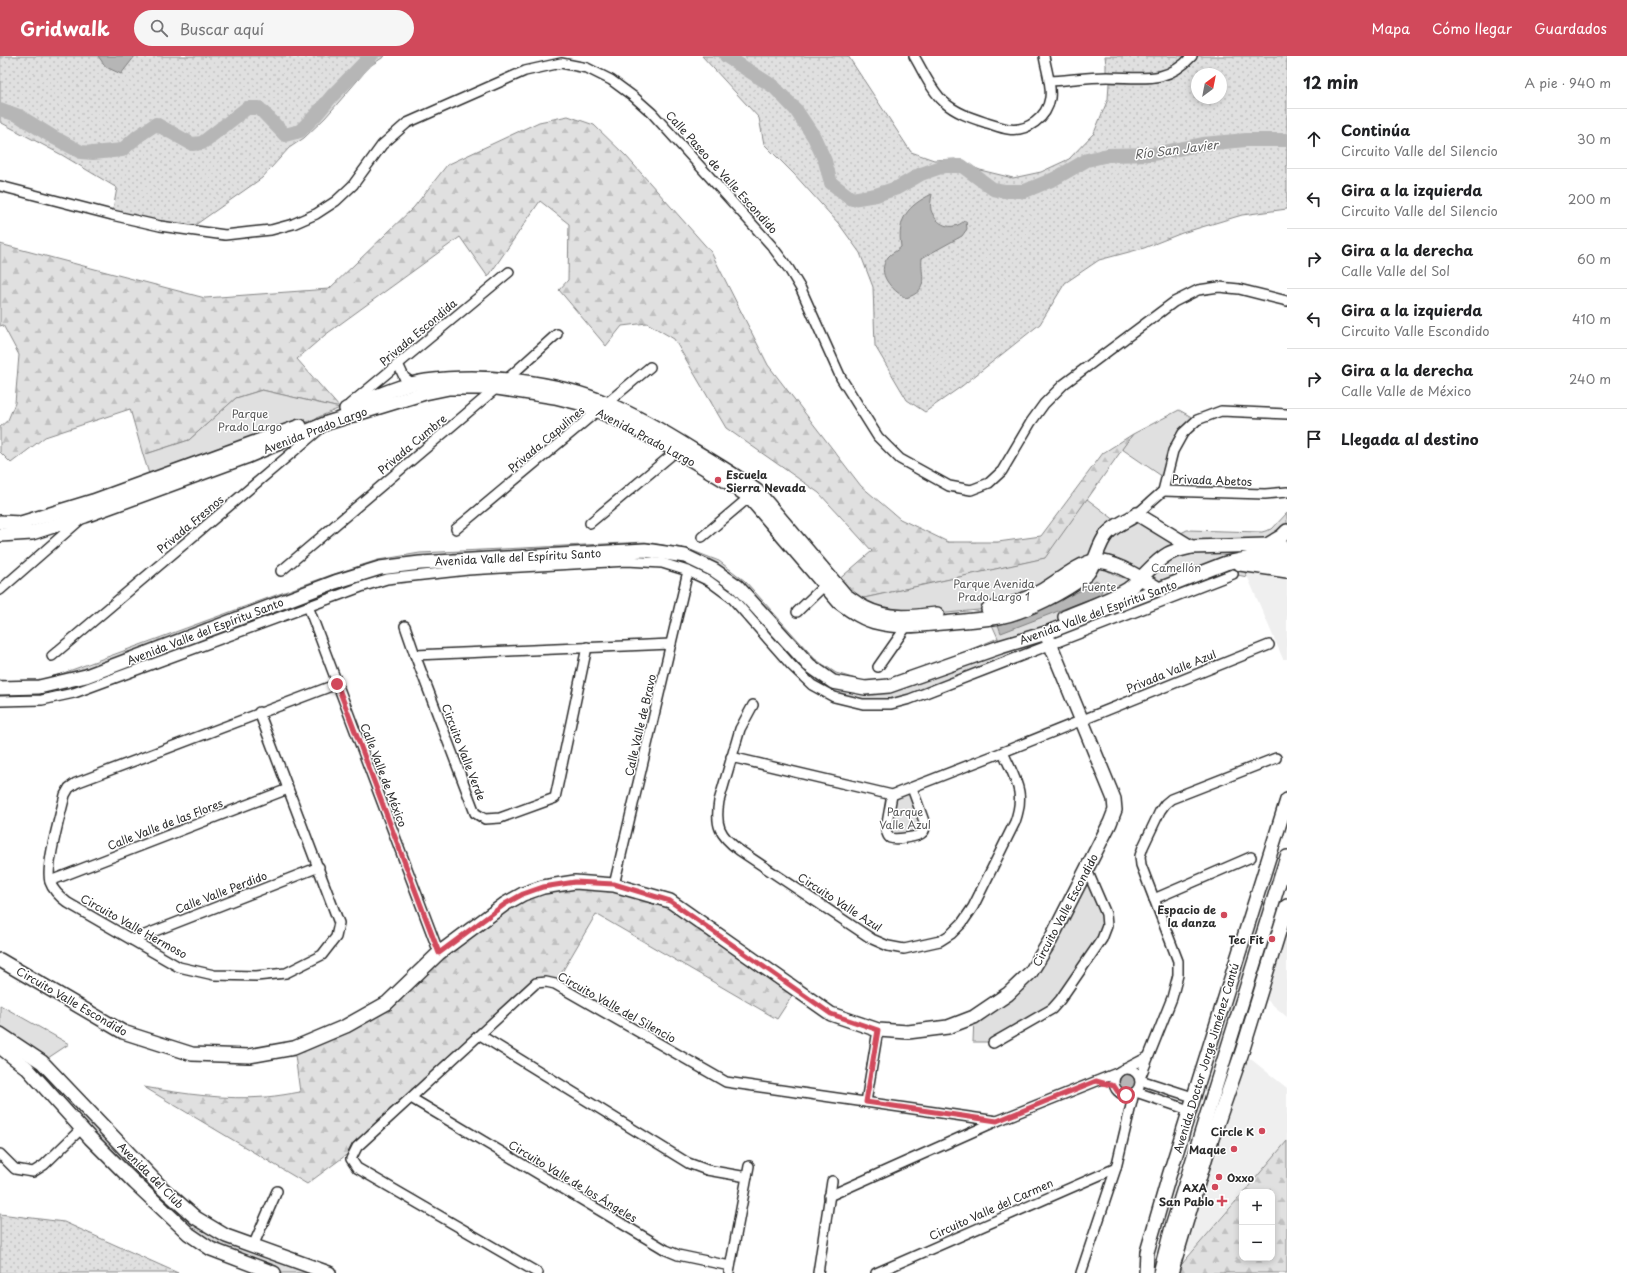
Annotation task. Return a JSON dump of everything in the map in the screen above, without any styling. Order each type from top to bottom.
[{"type":"street","points":[[914,56],[933,89],[943,101],[967,116],[1008,129],[1023,129],[1036,122],[1045,110],[1050,98],[1049,81],[1044,56]]},
{"type":"street","points":[[1049,81],[1106,77],[1147,79],[1166,75],[1192,56]]},
{"type":"street","name":"Calle Paseo de Valle Escondido","points":[[0,186],[160,226],[225,235],[271,230],[294,224],[316,214],[336,202],[353,185],[382,145],[407,123],[525,71],[561,63],[587,68],[611,80],[652,113],[771,245],[789,269],[801,289],[841,378],[878,437],[900,459],[924,473],[949,486],[971,490],[990,483],[1002,471],[1031,422],[1044,404],[1064,384],[1174,302],[1198,290],[1219,287],[1239,289],[1287,302]]},
{"type":"street","name":"Privada Escondida","points":[[343,410],[509,272]]},
{"type":"street","name":"Privada Cumbre","points":[[281,571],[501,384],[557,334]]},
{"type":"street","points":[[398,364],[404,377],[413,384]]},
{"type":"street","name":"Privada Capulines","points":[[456,529],[650,367]]},
{"type":"street","name":"Avenida Prado Largo","points":[[0,522],[21,523],[93,501],[264,440],[413,384],[425,381],[474,377],[501,384]]},
{"type":"street","name":"Avenida Prado Largo","points":[[0,535],[32,533],[85,516],[272,447],[328,423],[425,393],[449,388],[501,384],[561,388],[603,407],[641,420],[680,448],[740,478],[828,582],[839,602],[855,614],[878,623],[906,627],[923,620],[999,608],[1041,591],[1083,565],[1093,561]]},
{"type":"street","name":"Privada Fresnos","points":[[52,656],[343,410]]},
{"type":"street","name":"Privada Abetos","points":[[1287,414],[1222,411],[1197,420],[1183,433],[1173,451],[1163,491],[1265,494],[1287,492]]},
{"type":"street","points":[[272,447],[280,452],[284,460]]},
{"type":"street","points":[[590,523],[680,448]]},
{"type":"street","points":[[1161,590],[1141,579],[1130,580],[1120,578],[1103,569],[1093,561],[1099,546],[1107,534],[1134,516],[1163,491]]},
{"type":"street","points":[[702,537],[753,494]]},
{"type":"street","points":[[0,590],[85,516],[93,501]]},
{"type":"street","points":[[1134,516],[1187,548]]},
{"type":"street","points":[[1267,545],[1282,536],[1287,531]]},
{"type":"street","name":"Avenida Valle del Espíritu Santo","points":[[0,688],[39,687],[86,676],[335,582],[380,568],[420,562],[645,550],[685,556],[714,570],[737,586],[809,665],[833,682],[865,688],[889,686],[1000,647],[1023,635],[1114,596],[1128,589],[1141,579],[1153,566],[1168,554],[1187,548],[1267,545],[1287,548]]},
{"type":"street","name":"Avenida Valle del Espíritu Santo","points":[[1000,647],[1047,638],[1161,590],[1230,569],[1259,556],[1287,559]]},
{"type":"street","points":[[0,701],[42,700],[74,693],[308,606],[380,581],[416,575],[627,561],[662,563],[688,571],[709,581],[732,598],[792,666],[812,685],[834,697],[863,704],[890,704],[910,699],[1047,638],[1230,569],[1250,565],[1287,571]]},
{"type":"street","name":"Calle Valle de Bravo","points":[[614,884],[688,571]]},
{"type":"street","points":[[797,612],[828,582]]},
{"type":"street","name":"Avenida Prado Largo","points":[[828,582],[846,596],[866,608],[887,616],[923,620]]},
{"type":"street","name":"Calle Valle de México","points":[[308,606],[439,953]]},
{"type":"street","name":"Circuito Valle Verde","points":[[405,626],[475,812],[485,819],[500,818],[555,798],[587,647]]},
{"type":"street","points":[[878,667],[906,627]]},
{"type":"street","name":"Circuito Valle Escondido","points":[[0,960],[123,1032],[192,1054],[249,1056],[294,1048],[346,1026],[387,1003],[439,953],[505,904],[523,894],[543,887],[575,882],[614,884],[670,901],[831,1014],[878,1030],[908,1032],[948,1027],[979,1014],[1008,994],[1031,972],[1050,941],[1087,870],[1115,810],[1114,799],[1047,638]]},
{"type":"street","points":[[415,655],[671,644]]},
{"type":"street","name":"Privada Valle Azul","points":[[1081,720],[1269,645]]},
{"type":"street","points":[[50,881],[49,864],[65,795],[69,788],[76,783],[259,712],[337,684]]},
{"type":"street","name":"Circuito Valle Azul","points":[[753,705],[740,729],[730,757],[717,813],[720,828],[729,842],[872,939],[888,946],[904,950],[940,941],[951,934],[962,923],[972,907],[1016,822],[1020,808],[1018,786],[1003,752]]},
{"type":"street","name":"Circuito Valle Hermoso","points":[[50,881],[56,893],[68,903],[179,967],[214,975],[256,976],[286,973],[322,955],[336,938],[339,923],[259,712]]},
{"type":"street","points":[[730,757],[892,795],[1081,720]]},
{"type":"street","points":[[1081,1273],[1116,1168],[1128,1115],[1148,1057],[1172,998],[1178,976],[1178,961],[1141,866],[1140,856],[1143,847],[1164,804],[1172,799],[1276,758]]},
{"type":"street","points":[[892,795],[886,830],[887,835],[896,839],[918,835],[923,833],[925,824],[912,788]]},
{"type":"street","name":"Calle Valle de las Flores","points":[[50,881],[288,790]]},
{"type":"street","name":"Avenida Doctor Jorge Jiménez Cantú","points":[[1146,1273],[1147,1252],[1191,1104],[1287,800]]},
{"type":"street","points":[[1154,899],[1251,857]]},
{"type":"street","name":"Avenida Doctor Jorge Jiménez Cantú","points":[[1160,1273],[1177,1208],[1287,857]]},
{"type":"street","name":"Calle Valle Perdido","points":[[132,940],[319,867]]},
{"type":"street","points":[[993,1043],[1052,1009],[1060,1000],[1102,939],[1107,926],[1106,914],[1087,870]]},
{"type":"street","points":[[1171,1273],[1209,1146],[1242,1052],[1287,906]]},
{"type":"street","name":"Circuito Valle del Silencio","points":[[538,1273],[357,1168],[351,1159],[357,1147],[536,983],[546,982],[555,984],[726,1082],[997,1121]]},
{"type":"street","points":[[866,1102],[878,1030]]},
{"type":"street","name":"Avenida del Club","points":[[0,1034],[42,1062],[162,1188],[196,1218],[226,1236],[329,1273]]},
{"type":"street","points":[[480,1035],[688,1163],[707,1170],[747,1178]]},
{"type":"street","name":"Avenida del Club","points":[[0,1047],[27,1068],[135,1183],[189,1234],[211,1249],[274,1273]]},
{"type":"street","points":[[829,1196],[997,1121],[1121,1071],[1148,1057]]},
{"type":"street","points":[[1121,1071],[1134,1071],[1138,1086]]},
{"type":"street","points":[[1121,1071],[1114,1080],[1114,1086],[1122,1095],[1128,1115]]},
{"type":"street","points":[[1096,1081],[1114,1086]]},
{"type":"street","points":[[1138,1086],[1191,1104]]},
{"type":"street","points":[[1138,1086],[1191,1104]]},
{"type":"street","points":[[1122,1095],[1129,1095],[1138,1086]]},
{"type":"street","name":"Circuito Valle de los Ángeles","points":[[411,1098],[666,1250],[730,1270],[749,1166]]},
{"type":"street","points":[[0,1154],[14,1169],[33,1172],[44,1165],[82,1128]]},
{"type":"street","name":"Circuito Valle del Carmen","points":[[876,1273],[1116,1168]]},
{"type":"street","points":[[818,1273],[832,1181]]},
{"type":"street","points":[[253,1246],[277,1191]]},
{"type":"street","points":[[1177,1208],[1178,1222],[1174,1240],[1178,1249]]},
{"type":"street","points":[[1141,1273],[1147,1252]]},
{"type":"shaded area","points":[[98,56],[135,56],[121,74],[106,67]]},
{"type":"shaded area","points":[[932,194],[931,210],[933,215],[940,223],[954,226],[966,221],[967,229],[962,236],[922,258],[922,287],[914,295],[906,298],[895,291],[887,281],[883,269],[884,263],[889,256],[901,247],[900,237],[902,221],[906,214],[916,203]]},
{"type":"shaded area","points":[[1242,564],[1287,571],[1287,659],[1283,659]]},
{"type":"shaded area","points":[[1096,580],[1100,583],[1102,590],[1100,595],[1001,633],[997,622],[1015,619],[1080,591]]},
{"type":"shaded area","points":[[1287,906],[1287,1017],[1260,994]]},
{"type":"shaded area","points":[[1242,1052],[1287,1088],[1287,1141],[1247,1189],[1239,1189],[1239,1196],[1192,1252],[1178,1249]]},
{"type":"shaded area","points":[[1127,1069],[1136,1073],[1140,1082],[1136,1091],[1127,1095],[1118,1091],[1114,1082],[1118,1073]]},
{"type":"green space","points":[[0,56],[385,56],[370,66],[325,118],[304,138],[289,148],[262,178],[188,230],[112,215],[117,188],[62,155],[0,122]]},
{"type":"green space","points":[[702,56],[848,56],[911,152],[934,160],[955,159],[980,170],[1013,178],[1041,172],[1069,159],[1094,133],[1108,99],[1109,83],[1148,83],[1168,75],[1194,56],[1287,56],[1287,209],[1242,215],[1182,233],[1144,248],[1099,260],[1065,283],[1040,324],[962,386],[925,412],[907,400],[875,346],[873,287],[860,253],[839,224],[794,174],[764,144],[759,118]]},
{"type":"green space","points":[[1105,56],[1188,56],[1166,74],[1106,76]]},
{"type":"green space","points":[[568,116],[594,125],[626,156],[711,252],[768,365],[861,486],[900,519],[948,542],[998,542],[1041,536],[1103,453],[1133,434],[1046,558],[855,600],[837,581],[872,551],[819,493],[726,428],[674,339],[647,323],[622,326],[606,346],[559,290],[568,280],[569,224],[540,201],[488,277],[460,237],[325,335],[297,359],[340,408],[262,390],[236,398],[189,440],[143,455],[130,409],[45,437],[11,463],[0,452],[0,427],[8,420],[15,403],[19,355],[3,325],[0,326],[0,244],[205,298],[329,289],[414,207],[447,165],[539,122]]},
{"type":"green space","name":"Parque Prado Largo","points":[[262,390],[340,408],[264,440],[152,483],[143,455],[189,440],[236,398]]},
{"type":"green space","points":[[1179,410],[1197,420],[1183,433],[1166,479],[1122,449],[1133,434]]},
{"type":"green space","points":[[1087,499],[1120,524],[1131,518],[1173,537],[1187,530],[1262,532],[1272,529],[1287,513],[1287,571],[1242,565],[1247,577],[1233,574],[910,699],[863,704],[812,685],[732,598],[709,581],[662,563],[387,579],[74,693],[0,701],[0,690],[49,688],[380,568],[645,550],[714,570],[833,682],[865,688],[1000,647],[998,638],[989,618],[999,608],[905,617],[855,600],[1045,558]],"holes":[[[1094,561],[1141,579],[1128,579],[1116,575]],[[1141,579],[1161,590],[1023,635],[1114,596]]]},
{"type":"green space","points":[[645,542],[688,549],[719,561],[745,581],[815,659],[836,673],[866,682],[887,682],[909,675],[998,638],[1000,647],[889,686],[833,682],[685,556],[420,563],[46,688],[0,690],[0,680],[21,682],[47,679],[331,575],[378,560],[420,553]]},
{"type":"green space","name":"Parque Valle Azul","points":[[911,790],[929,831],[883,838],[893,795]]},
{"type":"green space","points":[[1087,870],[1107,926],[1060,1000],[998,1042],[973,1042],[974,1017],[1031,972]]},
{"type":"green space","points":[[575,882],[670,901],[796,990],[777,1019],[596,914],[555,984],[536,983],[357,1147],[307,1184],[144,1087],[190,1094],[236,1098],[266,1097],[300,1092],[294,1048],[387,1003],[505,904]]},
{"type":"green space","points":[[0,1005],[69,1044],[42,1062],[196,1218],[325,1273],[275,1273],[211,1249],[0,1047]]},
{"type":"green space","points":[[1287,1141],[1287,1273],[1172,1273],[1182,1264],[1239,1198],[1239,1261],[1275,1261],[1275,1189],[1247,1189]]},
{"type":"green space","points":[[0,1214],[64,1222],[178,1273],[0,1273]]},
{"type":"waterway","name":"Río San Javier","points":[[0,109],[19,116],[81,152],[93,153],[122,150],[138,136],[156,124],[192,144],[202,143],[247,108],[259,108],[285,135],[300,131],[371,56]]},
{"type":"waterway","name":"Río San Javier","points":[[726,56],[774,87],[796,110],[814,137],[825,161],[831,183],[852,199],[876,195],[897,188],[921,174],[944,166],[962,166],[993,189],[1004,191],[1025,191],[1054,179],[1087,160],[1108,155],[1154,154],[1203,144],[1246,140],[1287,140]]},
{"type":"place","name":"Escuela Sierra Nevada","points":[[718,480]]},
{"type":"place","name":"Espacio de la danza","points":[[1224,915]]},
{"type":"place","name":"Tec Fit","points":[[1272,939]]},
{"type":"place","name":"Circle K","points":[[1262,1131]]},
{"type":"place","name":"Maque","points":[[1234,1149]]},
{"type":"place","name":"Oxxo","points":[[1219,1177]]},
{"type":"place","name":"AXA","points":[[1215,1187]]},
{"type":"place","name":"San Pablo","points":[[1222,1201]]},
{"type":"route","points":[[337,684],[439,953],[505,904],[523,894],[543,887],[575,882],[614,884],[670,901],[831,1014],[878,1030],[866,1102],[997,1121],[1096,1081],[1114,1086],[1122,1095],[1126,1095]]},
{"type":"park label","name":"Camellón","points":[[1176,567]]},
{"type":"park label","name":"Fuente","points":[[1099,586]]},
{"type":"park label","name":"Parque Avenida Prado Largo 1","points":[[994,589]]}]
